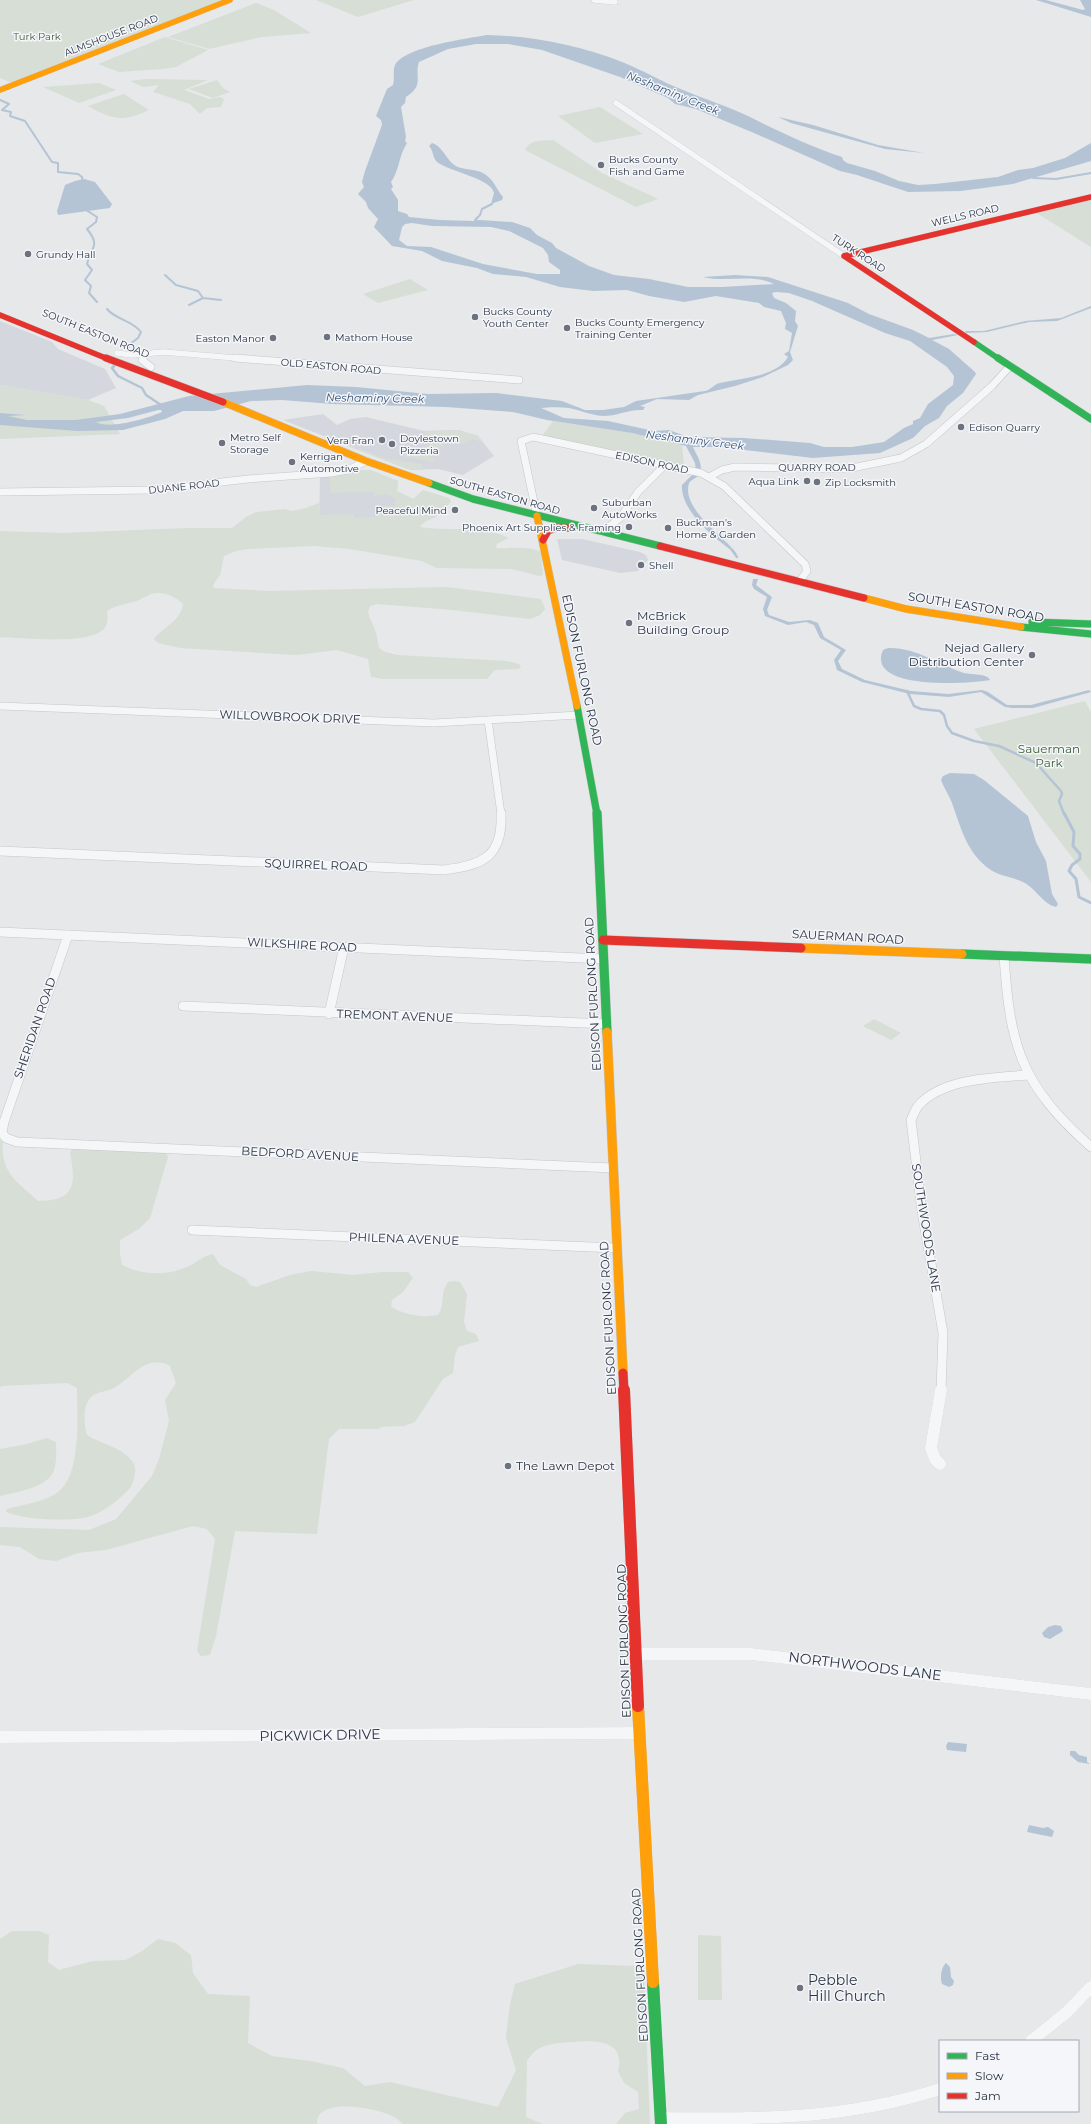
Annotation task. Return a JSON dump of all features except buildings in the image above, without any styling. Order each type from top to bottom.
[{"type":"main road","name":"ALMSHOUSE ROAD","points":[[0,90],[230,0]]},
{"type":"main road","name":"WELLS ROAD","points":[[844,256],[1091,197]]},
{"type":"main road","name":"TURK ROAD","points":[[844,256],[1091,419]]},
{"type":"main road","name":"SOUTH EASTON ROAD","points":[[0,305],[151,367],[171,376],[186,387]]},
{"type":"main road","name":"SOUTH EASTON ROAD","points":[[0,315],[161,380],[186,387],[258,418],[438,488],[588,529],[834,591],[945,617],[1012,627],[1091,634]]},
{"type":"main road","name":"EDISON FURLONG ROAD","points":[[537,516],[564,650],[594,783],[597,804],[616,1248],[661,2121]]},
{"type":"main road","points":[[543,540],[546,532],[556,528],[588,529]]},
{"type":"main road","name":"SOUTH EASTON ROAD","points":[[834,591],[981,617],[1032,622],[1091,624]]},
{"type":"main road","points":[[1032,622],[1091,627]]},
{"type":"main road","name":"SAUERMAN ROAD","points":[[603,940],[1091,959]]},
{"type":"street","points":[[594,0],[615,2]]},
{"type":"street","name":"TURK ROAD","points":[[616,103],[844,256]]},
{"type":"street","name":"OLD EASTON ROAD","points":[[117,353],[144,355],[163,352],[519,380]]},
{"type":"street","points":[[144,355],[142,360],[151,367]]},
{"type":"street","name":"QUARRY ROAD","points":[[709,477],[722,470],[739,467],[847,469],[901,458],[926,444],[992,386],[1010,366]]},
{"type":"street","name":"EDISON ROAD","points":[[537,516],[521,441],[526,438],[533,437],[701,473],[724,486],[805,564],[807,571],[799,582]]},
{"type":"street","name":"DUANE ROAD","points":[[0,492],[153,490],[256,478],[331,473],[348,470],[366,461]]},
{"type":"street","points":[[602,532],[620,518],[638,492],[665,465]]},
{"type":"street","name":"WILLOWBROOK DRIVE","points":[[0,706],[425,723],[579,715]]},
{"type":"street","name":"SQUIRREL ROAD","points":[[0,851],[436,870],[462,867],[477,862],[491,854],[498,846],[501,837],[500,797],[488,720]]},
{"type":"street","name":"WILKSHIRE ROAD","points":[[0,932],[604,959]]},
{"type":"street","name":"SHERIDAN ROAD","points":[[4,1122],[68,935]]},
{"type":"street","points":[[329,1014],[344,947]]},
{"type":"street","points":[[1004,956],[1007,1011],[1027,1075],[1035,1090],[1049,1108],[1091,1147]]},
{"type":"street","name":"TREMONT AVENUE","points":[[184,1006],[329,1014],[607,1024]]},
{"type":"street","name":"SOUTHWOODS LANE","points":[[940,1464],[931,1448],[942,1386],[943,1333],[922,1210],[911,1120],[913,1113],[922,1101],[944,1089],[1027,1075]]},
{"type":"street","name":"BEDFORD AVENUE","points":[[4,1122],[2,1129],[4,1136],[17,1142],[613,1168]]},
{"type":"street","name":"PHILENA AVENUE","points":[[192,1230],[616,1248]]},
{"type":"street","name":"NORTHWOODS LANE","points":[[637,1654],[751,1654],[856,1664],[1091,1694]]},
{"type":"street","name":"PICKWICK DRIVE","points":[[0,1737],[640,1733]]},
{"type":"street","points":[[1031,2040],[1067,2012],[1091,1987]]},
{"type":"street","points":[[661,2121],[768,2119],[837,2114],[897,2102],[939,2089]]},
{"type":"shaded area","points":[[0,321],[52,342],[58,349],[105,369],[116,388],[88,400],[0,385]]},
{"type":"shaded area","points":[[323,414],[337,425],[350,419],[366,417],[424,431],[459,430],[478,436],[494,456],[463,475],[438,469],[411,470],[283,420]]},
{"type":"shaded area","points":[[361,470],[370,470],[398,481],[397,491],[413,499],[393,520],[319,524],[320,477],[335,476]]},
{"type":"shaded area","points":[[557,539],[582,539],[640,552],[646,555],[648,560],[638,571],[620,573],[562,560]]},
{"type":"green space","name":"Turk Park","points":[[0,0],[231,0],[15,84],[0,78]]},
{"type":"green space","points":[[316,0],[414,0],[358,17]]},
{"type":"green space","points":[[256,3],[274,10],[311,33],[261,37],[209,49],[168,37]]},
{"type":"green space","points":[[165,37],[208,50],[176,67],[163,69],[119,72],[98,64]]},
{"type":"green space","points":[[145,79],[208,80],[184,90],[209,99],[220,97],[224,99],[221,107],[207,108],[200,114],[190,104],[153,92],[159,85],[143,87],[130,81]]},
{"type":"green space","points":[[217,80],[223,88],[230,92],[213,98],[189,89]]},
{"type":"green space","points":[[99,83],[116,90],[79,103],[43,87]]},
{"type":"green space","points":[[124,94],[149,110],[125,118],[118,118],[96,111],[88,106]]},
{"type":"green space","points":[[600,107],[643,134],[595,143],[558,116]]},
{"type":"green space","points":[[553,140],[602,173],[658,199],[636,207],[525,150],[527,146],[533,142]]},
{"type":"green space","points":[[1091,198],[1091,247],[1035,212]]},
{"type":"green space","points":[[410,279],[428,290],[378,303],[363,294]]},
{"type":"green space","points":[[0,385],[88,400],[104,406],[120,434],[0,439]]},
{"type":"green space","points":[[553,421],[632,433],[682,445],[684,466],[542,436]]},
{"type":"green space","points":[[459,430],[478,436],[484,443],[472,439],[463,444],[452,440],[432,453],[436,454],[430,458],[435,460],[434,462],[402,456],[415,448],[421,450],[430,444],[434,437],[425,434],[424,431]]},
{"type":"green space","points":[[340,441],[384,458],[421,464],[424,467],[419,470],[407,469],[337,442]]},
{"type":"green space","points":[[361,470],[370,470],[398,481],[397,491],[413,499],[423,490],[449,498],[451,501],[443,511],[437,516],[423,523],[420,527],[477,530],[498,534],[508,538],[497,544],[496,548],[525,548],[541,552],[543,575],[539,576],[512,569],[437,568],[422,561],[349,549],[314,546],[248,549],[236,551],[224,556],[220,575],[213,585],[214,588],[268,591],[447,587],[541,599],[545,609],[540,615],[530,619],[453,610],[377,604],[370,606],[368,612],[375,630],[379,648],[381,650],[398,655],[507,661],[519,664],[521,667],[518,669],[495,670],[487,679],[383,679],[371,677],[368,659],[337,650],[297,655],[180,648],[158,643],[154,639],[179,615],[183,604],[173,597],[160,593],[151,594],[137,601],[110,609],[107,611],[108,616],[104,629],[96,634],[70,639],[0,637],[0,531],[62,533],[188,528],[232,528],[246,517],[256,512],[285,509],[291,511],[306,508],[319,503],[319,515],[353,514],[355,518],[378,517],[380,506],[394,506],[396,498],[390,497],[389,494],[374,496],[374,492],[330,493],[330,476]]},
{"type":"green space","name":"Sauerman Park","points":[[1085,701],[1091,712],[1091,882],[974,729]]},
{"type":"green space","points":[[874,1019],[901,1033],[891,1040],[863,1026]]},
{"type":"green space","points":[[0,1140],[3,1142],[4,1162],[7,1169],[17,1182],[38,1201],[60,1198],[66,1194],[73,1182],[70,1152],[73,1149],[164,1150],[168,1157],[150,1218],[139,1229],[120,1240],[122,1265],[130,1269],[148,1273],[165,1273],[183,1269],[204,1257],[213,1254],[220,1265],[246,1279],[250,1285],[256,1287],[290,1275],[311,1271],[353,1275],[382,1272],[408,1272],[413,1278],[403,1292],[392,1300],[391,1307],[408,1314],[420,1316],[438,1315],[442,1307],[444,1291],[448,1282],[460,1282],[467,1294],[464,1322],[467,1331],[476,1334],[479,1341],[458,1347],[455,1355],[453,1373],[443,1379],[415,1422],[404,1426],[380,1427],[379,1429],[339,1429],[329,1439],[317,1534],[235,1531],[216,1636],[210,1655],[201,1656],[197,1651],[215,1539],[207,1529],[193,1526],[106,1550],[78,1553],[56,1561],[39,1559],[20,1547],[0,1545],[0,1527],[89,1530],[116,1519],[152,1476],[159,1459],[169,1421],[165,1400],[176,1383],[170,1366],[161,1363],[154,1363],[140,1368],[121,1384],[94,1395],[88,1401],[84,1416],[87,1435],[123,1452],[135,1466],[135,1474],[132,1485],[115,1502],[94,1515],[74,1519],[55,1520],[24,1517],[6,1512],[7,1509],[37,1502],[52,1496],[63,1487],[69,1478],[73,1466],[77,1439],[77,1388],[67,1383],[1,1386],[0,1388]]},
{"type":"green space","points":[[47,1438],[56,1442],[56,1463],[51,1476],[45,1481],[31,1488],[0,1496],[0,1449],[27,1444]]},
{"type":"green space","points":[[12,1931],[39,1931],[49,1935],[48,1962],[59,1970],[93,1961],[126,1960],[142,1951],[158,1939],[175,1943],[191,1955],[193,1973],[208,1994],[250,1996],[248,2043],[272,2056],[310,2061],[343,2068],[365,2086],[390,2082],[498,2107],[516,2070],[506,2038],[510,2004],[515,1984],[578,1964],[639,1966],[644,1979],[650,2124],[616,2124],[625,2113],[639,2109],[638,2092],[624,2083],[618,2071],[619,2060],[613,2047],[598,2042],[581,2041],[559,2043],[542,2047],[534,2052],[527,2060],[526,2117],[543,2124],[403,2124],[397,2118],[378,2111],[365,2108],[338,2107],[327,2110],[320,2115],[317,2124],[0,2124],[0,1939]]},
{"type":"green space","points":[[698,1935],[721,1936],[722,2000],[698,2000]]},
{"type":"water","points":[[1036,0],[1046,0],[1083,10],[1085,9],[1080,0],[1091,0],[1091,17]]},
{"type":"water","name":"Neshaminy Creek","points":[[487,35],[521,37],[556,42],[606,56],[630,65],[675,87],[740,112],[782,133],[842,157],[847,163],[875,171],[899,181],[918,185],[998,177],[1018,170],[1033,168],[1065,158],[1091,143],[1091,161],[1013,184],[961,191],[908,192],[840,171],[696,109],[675,104],[668,98],[620,77],[542,50],[508,44],[476,44],[448,49],[419,62],[417,85],[412,93],[406,97],[405,103],[401,107],[406,137],[405,141],[407,143],[402,153],[394,178],[391,182],[393,187],[391,189],[398,200],[398,211],[407,214],[409,217],[440,220],[512,222],[530,228],[537,235],[552,243],[556,248],[589,266],[614,275],[649,279],[688,287],[774,284],[757,279],[712,279],[703,277],[735,275],[768,277],[848,303],[869,314],[913,330],[929,338],[954,334],[958,335],[932,340],[949,349],[976,374],[963,393],[947,406],[939,418],[925,426],[913,438],[880,453],[813,458],[720,447],[693,447],[700,462],[701,470],[697,477],[689,483],[688,493],[691,503],[705,522],[737,554],[710,533],[693,515],[687,505],[683,495],[682,485],[696,471],[695,463],[686,446],[632,433],[547,420],[513,412],[446,407],[332,404],[282,400],[251,401],[214,411],[183,411],[165,419],[123,430],[77,431],[0,425],[0,413],[26,415],[8,416],[27,420],[76,420],[120,414],[189,396],[307,385],[356,387],[428,394],[496,393],[562,401],[585,410],[603,410],[624,407],[636,401],[705,391],[718,384],[767,373],[783,364],[788,357],[784,354],[789,351],[792,333],[785,329],[786,323],[781,311],[764,307],[759,303],[716,296],[684,302],[649,296],[627,290],[593,291],[560,287],[526,277],[493,274],[477,268],[442,261],[422,251],[392,246],[374,227],[378,219],[368,208],[366,202],[358,194],[364,187],[362,182],[365,171],[382,125],[381,120],[376,116],[387,89],[393,85],[394,68],[396,63],[403,57],[413,52],[438,44]],"holes":[[[412,223],[432,226],[491,227],[509,231],[543,248],[548,255],[549,262],[560,270],[560,274],[537,274],[483,264],[431,247],[407,246],[399,240],[402,227],[405,224]],[[772,293],[789,293],[812,301],[885,333],[910,341],[947,367],[954,376],[953,385],[928,404],[920,418],[913,421],[913,424],[904,428],[884,442],[852,447],[824,447],[810,443],[744,438],[688,437],[669,430],[654,431],[608,421],[564,418],[541,408],[569,408],[593,415],[603,416],[643,410],[645,407],[640,406],[657,399],[689,400],[698,395],[735,386],[763,377],[788,365],[793,360],[790,352],[798,326],[795,321],[796,311],[786,303],[774,298]],[[158,410],[161,410],[162,412],[139,420],[119,424],[110,425],[96,422],[128,418]]]},
{"type":"water","points":[[778,117],[813,125],[878,145],[924,153],[885,149],[791,123]]},
{"type":"water","points":[[432,143],[438,146],[456,166],[464,169],[476,170],[487,175],[503,197],[502,200],[491,204],[494,193],[486,183],[443,166],[437,162],[429,146]]},
{"type":"water","points":[[84,179],[95,182],[112,204],[110,208],[58,215],[57,211],[65,185]]},
{"type":"water","points":[[1091,306],[1091,308],[1057,321],[1029,322],[987,332],[966,333],[965,331],[984,331],[1025,321],[1061,318]]},
{"type":"water","points":[[753,579],[758,579],[756,585],[772,597],[767,610],[769,615],[789,622],[810,620],[818,623],[824,637],[846,650],[838,661],[842,669],[865,680],[911,691],[948,694],[982,690],[988,692],[1007,705],[1031,705],[1089,690],[1091,692],[1033,708],[1012,708],[1005,707],[981,692],[949,697],[910,694],[862,682],[837,670],[834,660],[841,650],[820,638],[814,625],[806,622],[788,625],[765,616],[763,609],[767,597],[754,589],[752,585]]},
{"type":"water","points":[[888,648],[898,648],[918,653],[955,670],[964,673],[983,675],[990,680],[979,682],[943,683],[904,679],[889,673],[882,663],[883,650]]},
{"type":"water","points":[[950,773],[974,774],[984,780],[1028,816],[1036,842],[1046,861],[1052,894],[1058,904],[1056,907],[1047,903],[1025,883],[991,870],[976,856],[966,840],[951,800],[941,780],[943,776]]},
{"type":"water","points":[[1055,1625],[1061,1626],[1063,1631],[1050,1639],[1044,1637],[1042,1633],[1048,1627]]},
{"type":"water","points":[[948,1742],[967,1744],[966,1752],[947,1750],[946,1746]]},
{"type":"water","points":[[1070,1751],[1075,1751],[1079,1755],[1087,1757],[1087,1762],[1090,1764],[1078,1762],[1070,1755]]},
{"type":"water","points":[[1029,1825],[1043,1828],[1048,1827],[1054,1831],[1052,1837],[1027,1832]]},
{"type":"water","points":[[946,1963],[950,1967],[951,1977],[954,1981],[953,1985],[949,1987],[941,1982],[942,1970]]},
{"type":"waterway","points":[[0,100],[9,104],[2,110],[11,112],[10,116],[25,121],[52,162],[58,163],[58,172],[78,174],[82,177],[83,183]]},
{"type":"waterway","points":[[1033,178],[1056,179],[1091,173]]},
{"type":"waterway","points":[[480,222],[475,220],[480,215],[482,209],[492,204]]},
{"type":"waterway","points":[[86,210],[97,217],[96,222],[87,229],[93,239],[94,246],[87,264],[92,270],[85,280],[91,286],[89,293],[97,302]]},
{"type":"waterway","points":[[165,275],[176,285],[198,291],[203,298]]},
{"type":"waterway","points":[[189,305],[203,298]]},
{"type":"waterway","points":[[203,298],[221,300]]},
{"type":"waterway","points":[[107,309],[115,316],[133,325],[141,332],[138,338],[130,344],[127,353]]},
{"type":"waterway","points":[[115,365],[112,368],[118,376],[142,388],[146,395],[161,405]]},
{"type":"waterway","points":[[732,550],[737,557]]},
{"type":"waterway","points":[[907,691],[914,706],[921,709],[940,711],[944,715],[947,726],[952,733],[974,741],[999,746],[1036,763],[1061,791],[1062,794],[1059,801],[1064,814]]},
{"type":"waterway","points":[[1064,813],[1074,832],[1073,846],[1080,854],[1080,859],[1072,865],[1069,871],[1076,879],[1079,897],[1091,903]]},
{"type":"traffic: fast","points":[[974,342],[1091,419]]},
{"type":"traffic: fast","points":[[429,483],[473,499],[660,546]]},
{"type":"traffic: fast","points":[[1032,622],[1091,624]]},
{"type":"traffic: fast","points":[[1021,627],[1091,634]]},
{"type":"traffic: fast","points":[[577,706],[597,804],[607,1032]]},
{"type":"traffic: fast","points":[[962,954],[1091,959]]},
{"type":"traffic: fast","points":[[653,1982],[661,2124]]},
{"type":"traffic: slow","points":[[0,90],[230,0]]},
{"type":"traffic: slow","points":[[223,402],[366,461],[429,483]]},
{"type":"traffic: slow","points":[[537,516],[577,706]]},
{"type":"traffic: slow","points":[[864,598],[906,609],[1021,627]]},
{"type":"traffic: slow","points":[[801,948],[962,954]]},
{"type":"traffic: slow","points":[[607,1032],[623,1373]]},
{"type":"traffic: slow","points":[[638,1706],[653,1982]]},
{"type":"traffic: jam","points":[[844,256],[1091,197]]},
{"type":"traffic: jam","points":[[844,256],[974,342]]},
{"type":"traffic: jam","points":[[0,315],[161,380],[182,385],[223,402]]},
{"type":"traffic: jam","points":[[543,540],[548,531],[556,528],[569,528]]},
{"type":"traffic: jam","points":[[660,546],[864,598]]},
{"type":"traffic: jam","points":[[603,940],[801,948]]},
{"type":"traffic: jam","points":[[623,1373],[638,1706]]},
{"type":"place","name":"Bucks County Fish and Game","points":[[601,165]]},
{"type":"place","name":"Grundy Hall","points":[[28,254]]},
{"type":"place","name":"Bucks County Youth Center","points":[[475,317]]},
{"type":"place","name":"Bucks County Emergency Training Center","points":[[567,328]]},
{"type":"place","name":"Mathom House","points":[[327,337]]},
{"type":"place","name":"Easton Manor","points":[[273,338]]},
{"type":"place","name":"Edison Quarry","points":[[961,427]]},
{"type":"place","name":"Vera Fran","points":[[382,440]]},
{"type":"place","name":"Metro Self Storage","points":[[222,443]]},
{"type":"place","name":"Doylestown Pizzeria","points":[[392,444]]},
{"type":"place","name":"Kerrigan Automotive","points":[[292,462]]},
{"type":"place","name":"Aqua Link","points":[[807,481]]},
{"type":"place","name":"Zip Locksmith","points":[[817,482]]},
{"type":"place","name":"Suburban AutoWorks","points":[[594,508]]},
{"type":"place","name":"Peaceful Mind","points":[[455,510]]},
{"type":"place","name":"Phoenix Art Supplies & Framing","points":[[629,527]]},
{"type":"place","name":"Buckman's Home & Garden","points":[[668,528]]},
{"type":"place","name":"Shell","points":[[641,565]]},
{"type":"place","name":"McBrick Building Group","points":[[629,623]]},
{"type":"place","name":"Nejad Gallery Distribution Center","points":[[1032,655]]},
{"type":"place","name":"The Lawn Depot","points":[[508,1466]]},
{"type":"place","name":"Pebble Hill Church","points":[[800,1988]]}]
